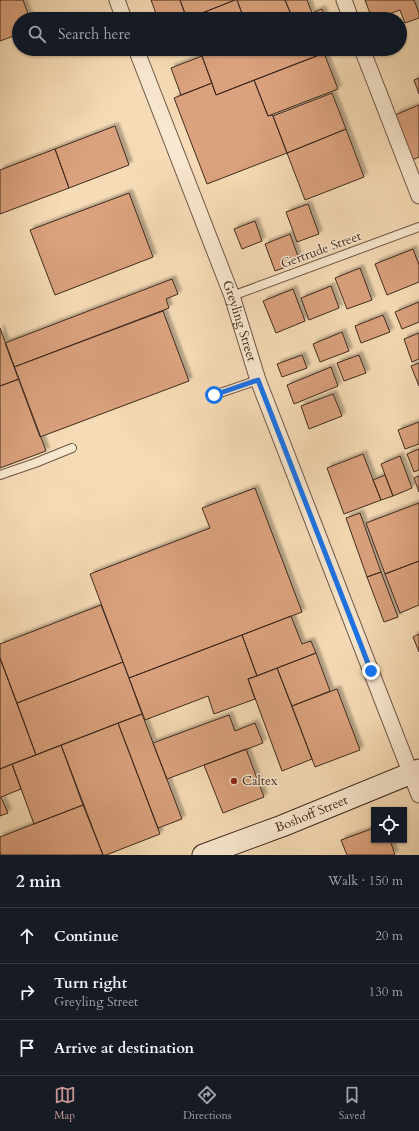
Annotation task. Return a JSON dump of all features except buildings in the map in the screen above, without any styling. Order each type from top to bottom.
[{"type":"main road","name":"Boshoff Street","points":[[203,855],[282,826],[415,772]]},
{"type":"street","points":[[117,0],[121,12]]},
{"type":"street","points":[[344,0],[348,12]]},
{"type":"street","name":"Greyling Street","points":[[139,56],[232,296],[258,380],[415,772],[419,795]]},
{"type":"street","points":[[365,56],[419,196]]},
{"type":"lane","name":"Gertrude Street","points":[[232,296],[419,227]]},
{"type":"lane","points":[[214,395],[258,380]]},
{"type":"lane","points":[[0,475],[72,448]]},
{"type":"place","name":"Caltex","points":[[234,781]]},
{"type":"route","points":[[214,395],[258,380],[371,671]]}]
